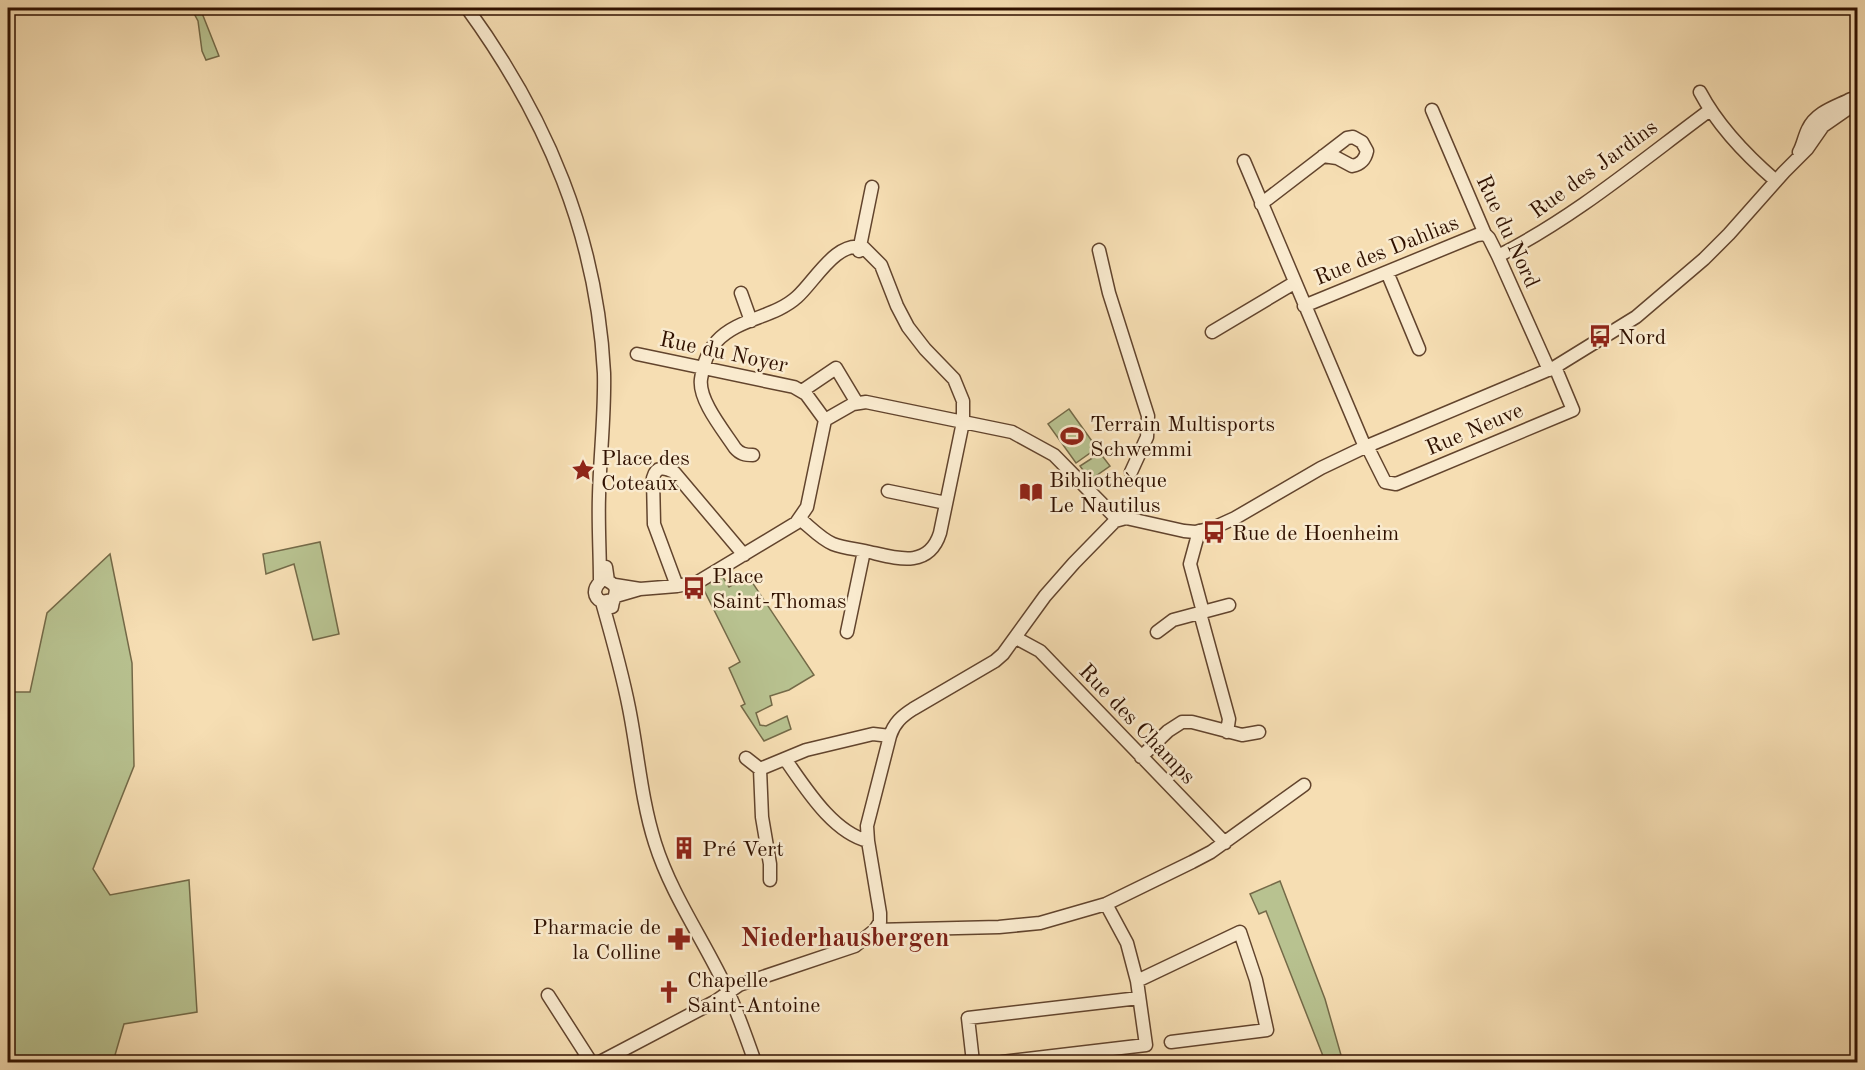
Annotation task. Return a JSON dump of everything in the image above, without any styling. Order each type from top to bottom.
[{"type":"street","points":[[467,8],[498,54],[538,122],[560,171],[582,237],[597,301],[604,372],[599,497],[601,549],[609,591],[610,626],[629,707],[647,812],[665,869],[729,994],[755,1062]]},
{"type":"street","points":[[1700,92],[1722,127],[1776,181]]},
{"type":"street","points":[[600,1062],[729,994],[739,985],[855,946],[875,930],[880,922],[880,913],[868,841],[869,819],[894,725],[906,713],[994,661],[1008,650],[1045,596],[1117,519],[1126,518],[1178,530],[1199,531],[1227,522],[1321,468],[1552,368],[1648,308],[1717,247],[1812,143],[1823,126],[1846,110],[1857,97]]},
{"type":"street","name":"Rue du Nord","points":[[1432,110],[1485,234],[1552,368]]},
{"type":"street","name":"Rue des Jardins","points":[[1498,256],[1540,233],[1591,199],[1710,110]]},
{"type":"street","points":[[1261,204],[1323,156]]},
{"type":"street","points":[[1244,161],[1366,447]]},
{"type":"street","points":[[864,251],[872,187]]},
{"type":"street","name":"Rue des Dahlias","points":[[1304,306],[1477,235],[1485,234]]},
{"type":"street","points":[[753,455],[746,455],[735,448],[704,400],[700,386],[709,350],[716,341],[731,330],[772,313],[794,300],[833,258],[845,250],[864,251],[883,270],[908,327],[956,383],[963,401],[963,422],[938,539],[926,553],[916,558],[906,559],[832,544],[800,519]]},
{"type":"street","points":[[1099,250],[1109,294],[1148,416],[1147,437],[1131,472]]},
{"type":"street","points":[[1387,272],[1419,349]]},
{"type":"street","points":[[1212,332],[1294,282]]},
{"type":"street","points":[[741,293],[751,321]]},
{"type":"street","name":"Rue du Noyer","points":[[636,354],[794,387],[802,391]]},
{"type":"street","points":[[825,420],[802,391],[836,368],[857,403]]},
{"type":"street","name":"Rue Neuve","points":[[1366,447],[1385,482],[1396,484],[1574,410],[1552,368]]},
{"type":"street","points":[[825,420],[857,403],[866,402],[1012,432],[1040,446],[1064,464],[1117,519]]},
{"type":"street","points":[[609,591],[677,586],[698,582],[790,527],[800,519],[807,507],[825,420]]},
{"type":"street","points":[[677,586],[654,524],[654,472],[658,468],[663,467],[674,472],[744,555]]},
{"type":"street","points":[[888,491],[946,503]]},
{"type":"street","points":[[1199,531],[1190,564],[1229,719],[1227,732]]},
{"type":"street","points":[[847,632],[864,551]]},
{"type":"street","points":[[1157,632],[1173,620],[1229,605]]},
{"type":"street","name":"Rue des Champs","points":[[1016,638],[1040,651],[1225,843]]},
{"type":"street","points":[[1141,757],[1168,730],[1182,722],[1192,722],[1242,735],[1259,732]]},
{"type":"street","points":[[760,769],[806,750],[873,734],[890,736]]},
{"type":"street","points":[[746,758],[760,769],[762,817],[770,864],[770,880]]},
{"type":"street","points":[[785,759],[837,824],[854,837],[868,841]]},
{"type":"street","points":[[875,930],[999,927],[1040,923],[1106,904],[1192,862],[1225,843],[1304,785]]},
{"type":"street","points":[[1002,1062],[1146,1045],[1137,981],[1127,943],[1106,904]]},
{"type":"street","points":[[1137,981],[1240,932],[1256,980],[1267,1030],[1171,1042]]},
{"type":"street","points":[[548,995],[591,1062]]},
{"type":"street","points":[[974,1062],[968,1018],[1139,998]]},
{"type":"street","points":[[1111,1049],[1113,1062]]},
{"type":"green space","points":[[191,8],[200,8],[219,56],[206,60],[202,51],[198,21]]},
{"type":"green space","name":"Terrain Multisports Schwemmi","points":[[1069,409],[1097,448],[1076,463],[1048,424]]},
{"type":"green space","points":[[1100,453],[1110,466],[1090,480],[1080,466]]},
{"type":"green space","points":[[320,542],[339,634],[313,640],[294,564],[266,574],[263,554]]},
{"type":"green space","points":[[110,554],[132,663],[134,766],[93,869],[110,895],[189,880],[197,1012],[124,1024],[113,1062],[8,1062],[8,692],[30,692],[47,613]]},
{"type":"green space","points":[[721,574],[729,587],[748,576],[814,675],[789,690],[770,696],[772,705],[756,713],[760,725],[766,726],[787,716],[791,729],[764,741],[741,706],[745,704],[729,668],[740,662],[702,586]]},
{"type":"green space","points":[[1280,881],[1325,999],[1341,1055],[1323,1056],[1266,911],[1259,914],[1250,894]]},
{"type":"place","name":"Nord","points":[[1600,336]]},
{"type":"place","name":"Terrain Multisports Schwemmi","points":[[1072,436]]},
{"type":"place","name":"Place des Coteaux","points":[[583,470]]},
{"type":"place","name":"Bibliothèque Le Nautilus","points":[[1031,492]]},
{"type":"place","name":"Rue de Hoenheim","points":[[1214,532]]},
{"type":"place","name":"Place Saint-Thomas","points":[[694,588]]},
{"type":"place","name":"Pré Vert","points":[[684,848]]},
{"type":"place","name":"Pharmacie de la Colline","points":[[679,939]]},
{"type":"place","name":"Chapelle Saint-Antoine","points":[[669,992]]},
{"type":"district","name":"Niederhausbergen","points":[[845,937]]}]
